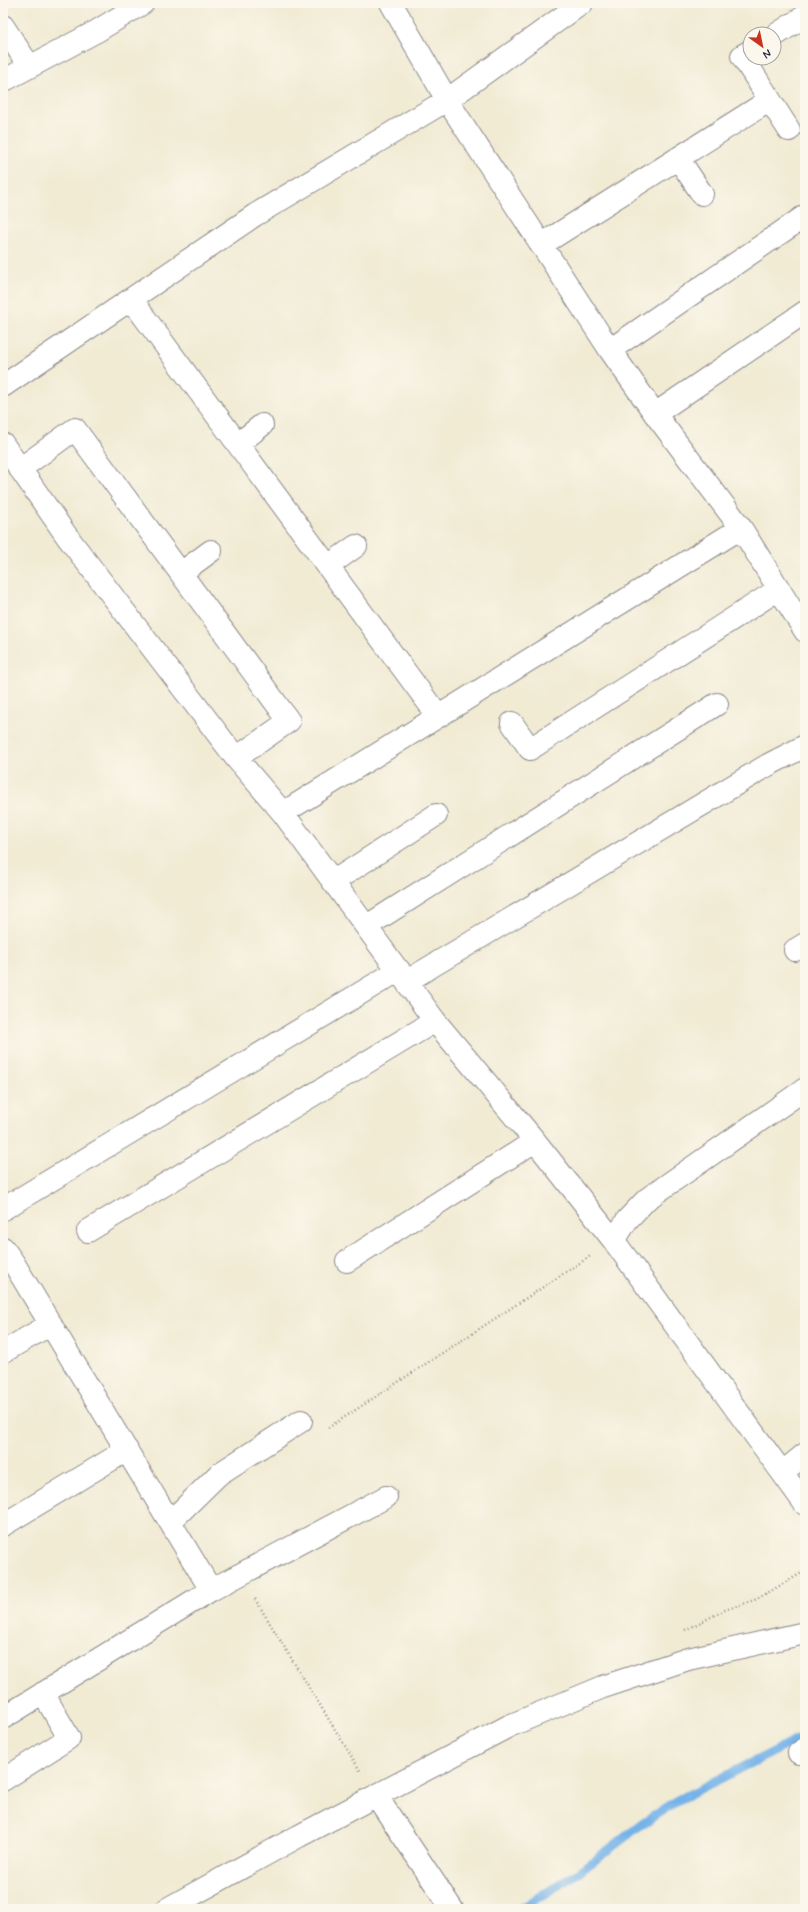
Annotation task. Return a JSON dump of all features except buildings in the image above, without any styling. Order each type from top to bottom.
[{"type":"street","points":[[3,81],[30,68],[143,3]]},
{"type":"street","points":[[391,3],[447,100],[610,350],[655,414],[741,528],[805,631]]},
{"type":"street","points":[[3,386],[255,215],[447,100],[582,3]]},
{"type":"street","points":[[782,31],[805,16]]},
{"type":"street","points":[[3,26],[30,68]]},
{"type":"street","points":[[748,66],[789,130]]},
{"type":"street","points":[[542,245],[770,100]]},
{"type":"street","points":[[678,158],[702,194]]},
{"type":"street","points":[[610,350],[805,216]]},
{"type":"street","points":[[131,299],[438,716]]},
{"type":"street","points":[[655,414],[805,312]]},
{"type":"street","points":[[238,444],[262,425]]},
{"type":"street","points":[[20,469],[75,429],[289,721],[236,758]]},
{"type":"street","points":[[3,444],[66,535],[236,758],[283,812],[435,1021],[535,1141],[614,1241],[805,1504]]},
{"type":"street","points":[[283,812],[741,528]]},
{"type":"street","points":[[328,566],[356,546]]},
{"type":"street","points":[[181,573],[211,551]]},
{"type":"street","points":[[512,723],[530,749],[779,589]]},
{"type":"street","points":[[367,926],[717,704]]},
{"type":"street","points":[[3,1209],[403,975],[768,765],[805,746]]},
{"type":"street","points":[[334,882],[436,815]]},
{"type":"street","points":[[88,1231],[435,1021]]},
{"type":"street","points":[[614,1241],[627,1220],[647,1199],[805,1089]]},
{"type":"street","points":[[347,1261],[535,1141]]},
{"type":"street","points":[[3,1248],[51,1324],[211,1590]]},
{"type":"street","points":[[3,1352],[51,1324]]},
{"type":"street","points":[[170,1522],[219,1474],[300,1421]]},
{"type":"street","points":[[3,1525],[126,1450]]},
{"type":"street","points":[[783,1472],[805,1454]]},
{"type":"street","points":[[3,1718],[211,1590],[386,1497]]},
{"type":"street","points":[[167,1909],[299,1836],[377,1797],[509,1726],[603,1687],[688,1659],[805,1633]]},
{"type":"street","points":[[3,1780],[69,1738],[43,1693]]},
{"type":"street","points":[[377,1797],[452,1909]]},
{"type":"path","points":[[324,1431],[614,1241]]},
{"type":"path","points":[[679,1633],[725,1610],[757,1599],[805,1572]]},
{"type":"path","points":[[240,1575],[377,1797]]},
{"type":"waterway","points":[[520,1909],[578,1873],[642,1824],[678,1800],[805,1736]]}]
